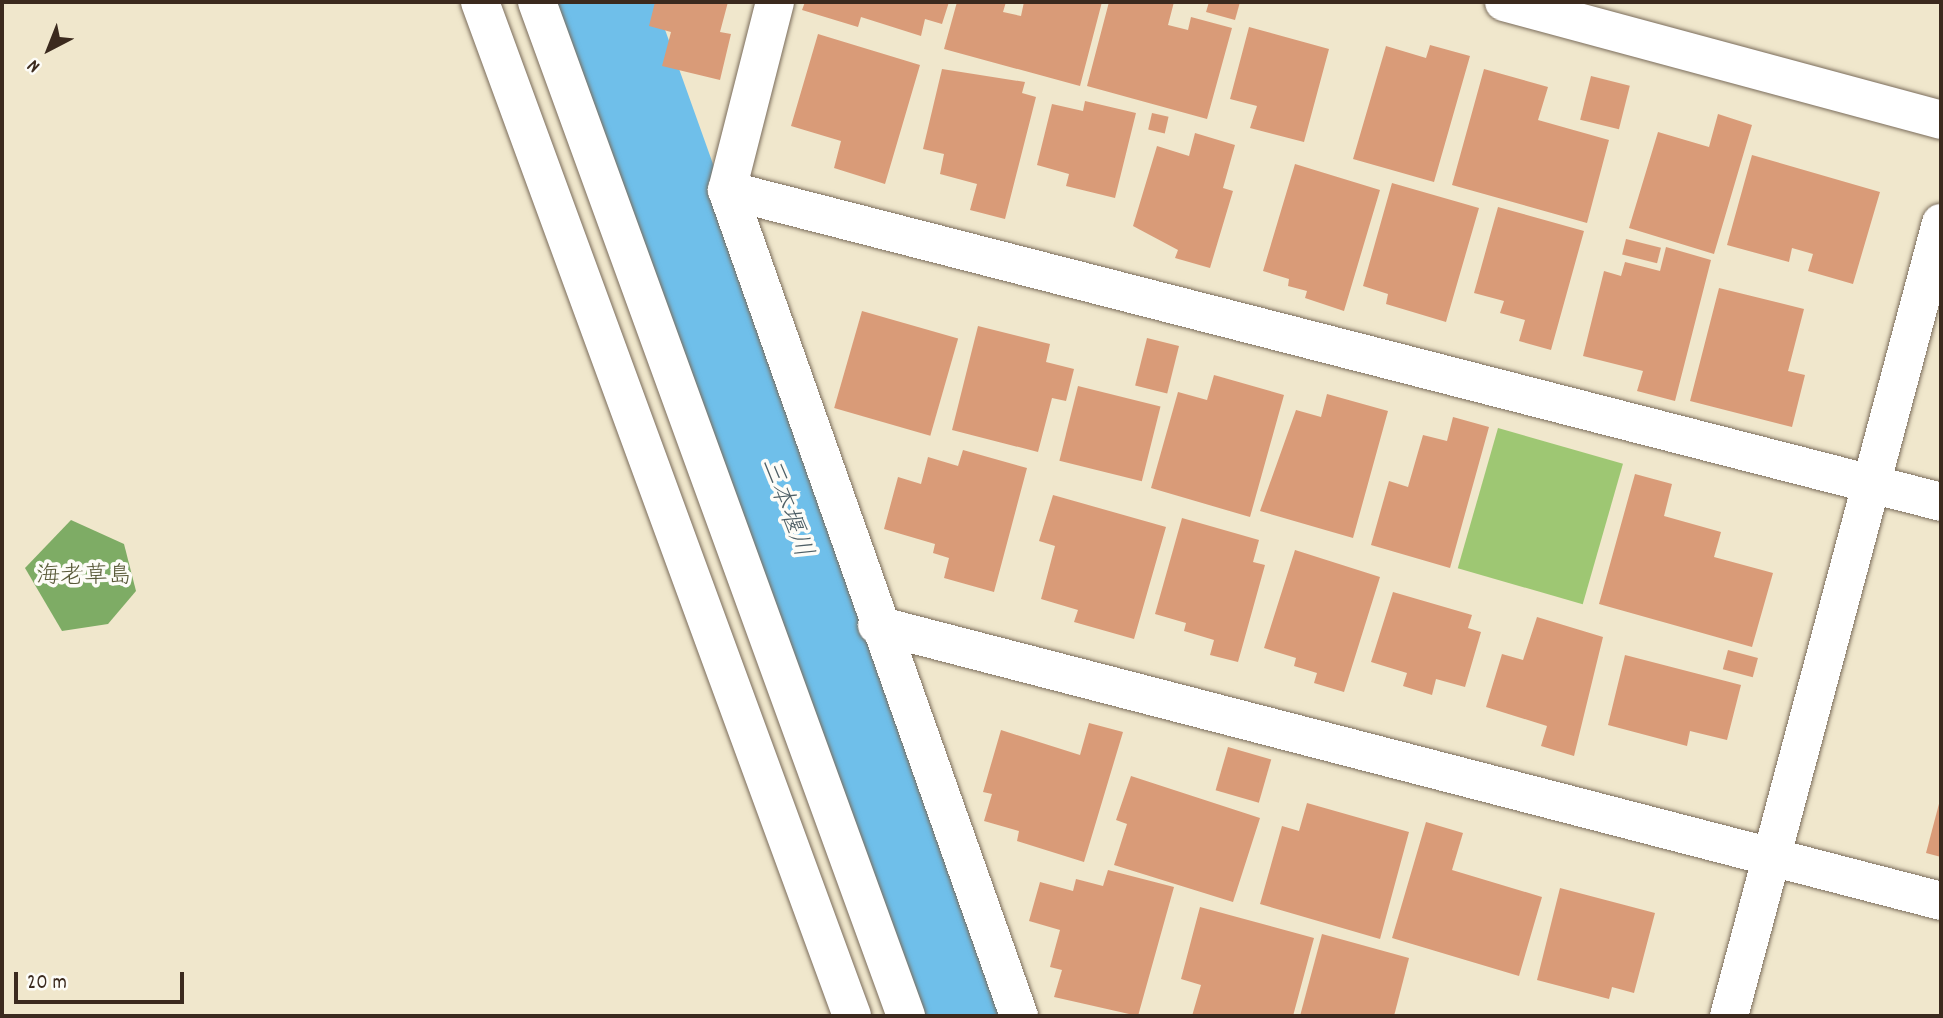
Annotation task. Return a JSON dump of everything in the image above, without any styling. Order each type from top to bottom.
[{"type":"street","points":[[480,2],[852,1016]]},
{"type":"street","points":[[537,2],[906,1016]]},
{"type":"street","points":[[775,2],[727,190],[877,625],[1019,1016]]},
{"type":"street","points":[[1504,2],[1941,120]]},
{"type":"street","points":[[727,190],[1941,502]]},
{"type":"street","points":[[1729,1016],[1941,223]]},
{"type":"street","points":[[877,625],[1941,901]]},
{"type":"green space","points":[[1498,428],[1623,464],[1583,604],[1458,568]]},
{"type":"green space","name":"海老草島","points":[[71,520],[124,544],[136,591],[108,624],[62,631],[25,568]]},
{"type":"building","points":[[655,2],[728,2],[720,32],[731,34],[720,80],[662,66],[671,32],[649,26]]},
{"type":"building","points":[[805,2],[949,2],[942,24],[925,19],[921,36],[861,17],[858,27],[802,10]]},
{"type":"building","points":[[957,2],[1006,2],[1003,12],[1021,16],[1024,2],[1102,2],[1080,86],[944,49]]},
{"type":"building","points":[[1109,2],[1174,2],[1168,25],[1188,30],[1191,17],[1232,28],[1207,119],[1087,86]]},
{"type":"building","points":[[1209,2],[1240,2],[1235,20],[1206,12]]},
{"type":"building","points":[[1249,27],[1329,49],[1304,142],[1250,128],[1257,106],[1230,99]]},
{"type":"building","points":[[818,34],[920,65],[885,184],[834,168],[841,141],[791,126]]},
{"type":"building","points":[[1430,45],[1470,56],[1434,182],[1353,159],[1386,46],[1426,58]]},
{"type":"building","points":[[942,69],[1025,82],[1022,93],[1036,97],[1005,219],[970,210],[977,184],[940,174],[944,154],[923,149]]},
{"type":"building","points":[[1484,69],[1548,87],[1538,120],[1609,140],[1587,223],[1452,185]]},
{"type":"building","points":[[1591,76],[1630,86],[1619,129],[1580,120]]},
{"type":"building","points":[[1085,101],[1136,113],[1115,198],[1066,186],[1069,174],[1037,165],[1052,104],[1083,111]]},
{"type":"building","points":[[1152,113],[1169,117],[1165,133],[1148,130]]},
{"type":"building","points":[[1718,114],[1752,125],[1714,254],[1629,228],[1658,132],[1709,147]]},
{"type":"building","points":[[1195,133],[1235,145],[1223,188],[1233,191],[1210,268],[1175,258],[1178,250],[1133,226],[1157,146],[1189,156]]},
{"type":"building","points":[[1752,155],[1880,192],[1853,284],[1808,271],[1813,254],[1792,248],[1789,262],[1727,245]]},
{"type":"building","points":[[1295,164],[1380,190],[1344,311],[1305,298],[1307,291],[1288,286],[1289,279],[1263,271]]},
{"type":"building","points":[[1392,183],[1479,208],[1446,322],[1386,304],[1388,294],[1363,286]]},
{"type":"building","points":[[1498,207],[1584,231],[1551,350],[1519,341],[1525,320],[1500,313],[1504,301],[1474,293]]},
{"type":"building","points":[[1626,239],[1661,248],[1657,263],[1622,255]]},
{"type":"building","points":[[1666,247],[1711,260],[1675,401],[1637,391],[1643,371],[1583,356],[1604,271],[1621,276],[1625,262],[1660,271]]},
{"type":"building","points":[[1719,288],[1804,309],[1788,371],[1805,375],[1792,427],[1690,401]]},
{"type":"building","points":[[862,311],[958,339],[930,436],[834,408]]},
{"type":"building","points":[[978,326],[1050,344],[1046,362],[1074,369],[1066,401],[1052,398],[1038,452],[952,430]]},
{"type":"building","points":[[1147,338],[1179,346],[1167,394],[1135,386]]},
{"type":"building","points":[[1214,375],[1284,395],[1250,517],[1151,488],[1178,392],[1207,400]]},
{"type":"building","points":[[1078,386],[1160,407],[1142,481],[1059,461]]},
{"type":"building","points":[[1327,394],[1388,411],[1353,538],[1260,511],[1296,410],[1321,417]]},
{"type":"building","points":[[1453,417],[1489,427],[1450,568],[1371,545],[1389,481],[1408,487],[1423,435],[1447,441]]},
{"type":"building","points":[[963,450],[1027,468],[994,592],[944,578],[949,558],[933,553],[935,544],[884,529],[898,477],[921,484],[928,457],[958,466]]},
{"type":"building","points":[[1635,474],[1672,484],[1664,516],[1721,532],[1714,557],[1773,573],[1752,647],[1599,604]]},
{"type":"building","points":[[1053,495],[1166,527],[1134,639],[1074,622],[1078,610],[1041,599],[1055,546],[1039,541]]},
{"type":"building","points":[[1182,518],[1259,540],[1253,562],[1265,565],[1238,662],[1210,655],[1214,640],[1184,631],[1186,623],[1155,614]]},
{"type":"building","points":[[1295,550],[1380,577],[1344,692],[1314,683],[1317,673],[1294,666],[1296,658],[1264,648]]},
{"type":"building","points":[[1393,592],[1472,615],[1468,628],[1481,632],[1465,687],[1436,679],[1432,695],[1403,686],[1407,673],[1371,662]]},
{"type":"building","points":[[1537,617],[1603,637],[1574,756],[1541,746],[1547,726],[1486,707],[1502,654],[1523,660]]},
{"type":"building","points":[[1728,650],[1758,658],[1753,677],[1723,669]]},
{"type":"building","points":[[1625,655],[1741,685],[1727,740],[1690,731],[1687,746],[1608,725]]},
{"type":"building","points":[[1089,723],[1123,732],[1084,862],[1017,841],[1019,831],[984,821],[992,794],[983,792],[1001,730],[1080,755]]},
{"type":"building","points":[[1228,747],[1271,759],[1259,803],[1216,790]]},
{"type":"building","points":[[1131,776],[1260,818],[1233,902],[1114,865],[1127,824],[1116,820]]},
{"type":"building","points":[[1941,800],[1941,857],[1926,853]]},
{"type":"building","points":[[1307,803],[1409,832],[1380,939],[1260,904],[1282,826],[1299,831]]},
{"type":"building","points":[[1426,822],[1463,833],[1452,870],[1542,897],[1519,976],[1392,938]]},
{"type":"building","points":[[1108,870],[1174,887],[1138,1016],[1054,997],[1062,970],[1050,967],[1060,930],[1029,921],[1040,882],[1073,891],[1076,879],[1103,886]]},
{"type":"building","points":[[1560,888],[1655,913],[1634,993],[1612,987],[1609,999],[1537,980]]},
{"type":"building","points":[[1200,907],[1314,938],[1293,1016],[1192,1016],[1201,985],[1181,979]]},
{"type":"building","points":[[1322,934],[1409,958],[1394,1016],[1300,1016]]},
{"type":"waterway","name":"三本堰川","points":[[601,2],[963,1016]]}]
